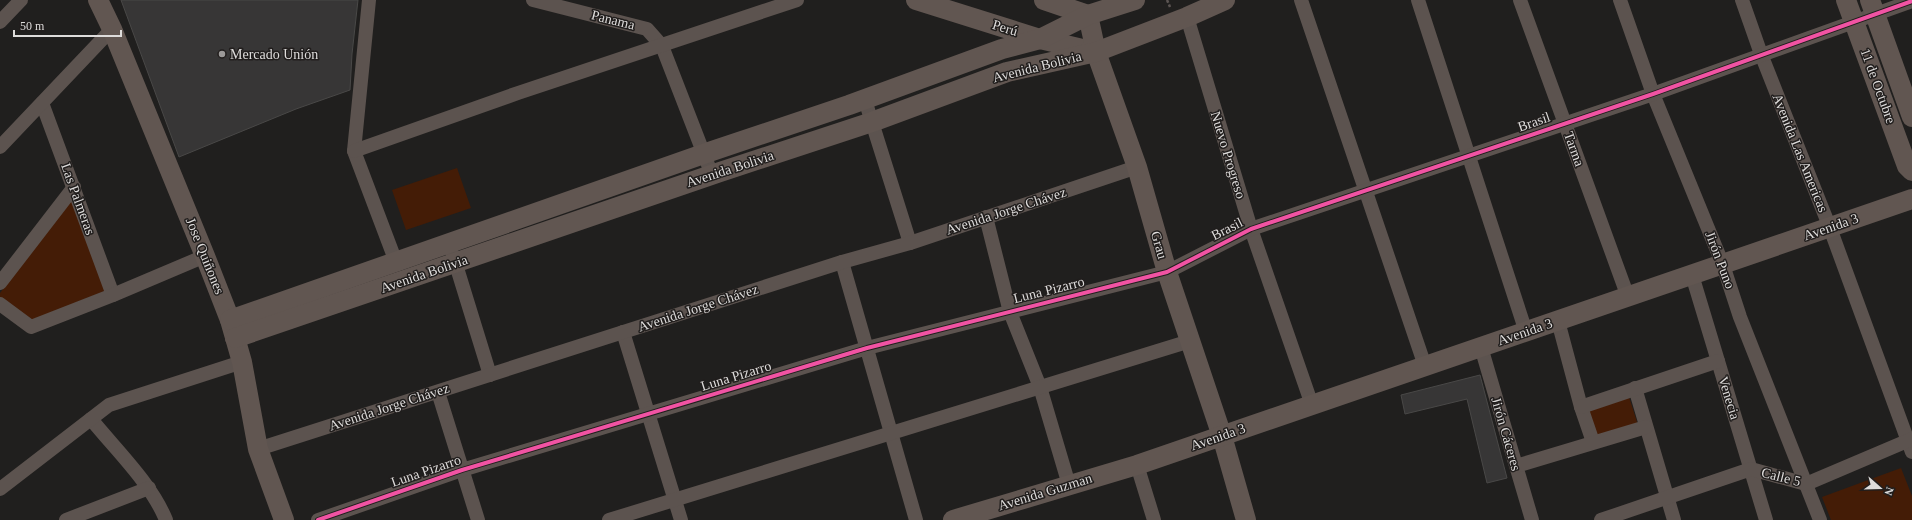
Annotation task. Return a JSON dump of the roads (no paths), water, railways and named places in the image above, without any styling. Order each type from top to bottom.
[{"type":"street","points":[[0,22],[21,0]]},
{"type":"street","name":"Jose Quiñones","points":[[98,0],[112,29],[205,256],[232,329],[242,362],[258,450],[284,520]]},
{"type":"street","points":[[369,0],[354,151],[396,262]]},
{"type":"street","name":"Panama","points":[[533,0],[647,29],[662,46]]},
{"type":"street","points":[[354,151],[518,93],[797,0]]},
{"type":"street","name":"Perú","points":[[916,0],[1040,39],[1096,52]]},
{"type":"street","points":[[1044,0],[1088,15]]},
{"type":"street","name":"Avenida Bolivia","points":[[232,329],[396,262],[704,154],[865,100],[1002,49],[1040,39],[1088,15],[1135,0]]},
{"type":"street","name":"Avenida Bolivia","points":[[232,329],[456,262],[872,122],[1007,72],[1096,52],[1187,17],[1225,0]]},
{"type":"street","points":[[1300,0],[1425,366]]},
{"type":"street","points":[[1418,0],[1526,332]]},
{"type":"street","name":"Tarma","points":[[1520,0],[1628,297]]},
{"type":"street","name":"Jirón Puno","points":[[1620,0],[1653,94],[1723,265],[1740,317],[1820,520]]},
{"type":"street","name":"Avenida Las Americas","points":[[1742,0],[1761,54],[1830,228],[1911,444]]},
{"type":"street","name":"11 de Octubre","points":[[1846,0],[1907,166],[1912,172]]},
{"type":"street","name":"Brasil","points":[[1167,272],[1251,229],[1653,94],[1761,54],[1854,22],[1873,7],[1912,1]]},
{"type":"street","name":"11 de Octubre","points":[[1873,7],[1912,117]]},
{"type":"street","name":"Grau","points":[[1088,15],[1096,52],[1137,167],[1167,272],[1222,436],[1246,520]]},
{"type":"street","name":"Nuevo Progreso","points":[[1187,17],[1251,229],[1312,405]]},
{"type":"street","points":[[1,145],[112,29]]},
{"type":"street","points":[[662,46],[712,175]]},
{"type":"street","points":[[865,100],[910,243]]},
{"type":"street","name":"Las Palmeras","points":[[42,103],[113,295]]},
{"type":"street","name":"Avenida Jorge Chávez","points":[[258,450],[842,262],[910,243],[1137,167]]},
{"type":"street","points":[[0,283],[74,187]]},
{"type":"street","name":"Avenida 3","points":[[1137,465],[1912,200]]},
{"type":"street","points":[[986,218],[1010,312],[1040,387],[1069,485]]},
{"type":"street","points":[[450,243],[490,375]]},
{"type":"street","points":[[0,304],[31,327],[113,295],[205,256]]},
{"type":"street","points":[[842,262],[916,520]]},
{"type":"street","name":"Luna Pizarro","points":[[318,520],[462,470],[867,348],[1167,272]]},
{"type":"street","name":"Venecia","points":[[1692,275],[1766,520]]},
{"type":"street","points":[[1558,321],[1581,406],[1593,442]]},
{"type":"street","points":[[623,332],[681,520]]},
{"type":"street","points":[[609,520],[1190,341]]},
{"type":"street","name":"Jirón Cáceres","points":[[1481,347],[1532,520]]},
{"type":"street","points":[[1581,406],[1718,361]]},
{"type":"street","points":[[0,489],[110,405],[242,362]]},
{"type":"street","points":[[1635,388],[1666,498],[1674,520]]},
{"type":"street","points":[[438,392],[478,520]]},
{"type":"street","points":[[91,419],[149,488],[161,506],[166,520]]},
{"type":"street","points":[[1516,466],[1646,427]]},
{"type":"street","name":"Calle 5","points":[[1601,520],[1751,469],[1806,484],[1911,444]]},
{"type":"street","points":[[1137,465],[1154,520]]},
{"type":"street","name":"Avenida Guzman","points":[[952,520],[1137,465]]},
{"type":"street","points":[[66,520],[149,488]]},
{"type":"place","name":"Mercado Unión","points":[[222,54]]}]
